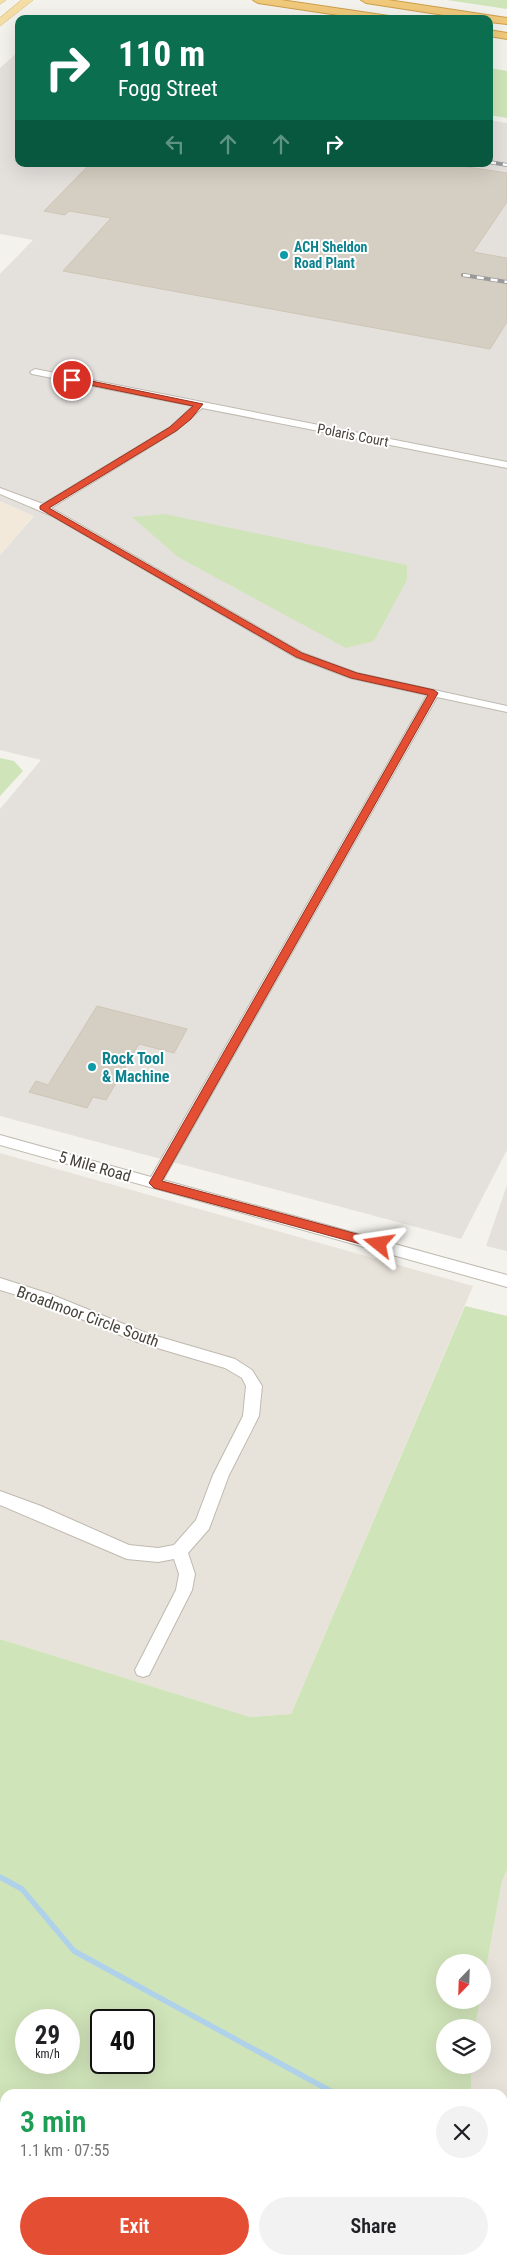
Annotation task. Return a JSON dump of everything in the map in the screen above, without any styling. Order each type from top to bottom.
[{"type":"highway","points":[[258,0],[361,15]]},
{"type":"highway","points":[[366,0],[467,15]]},
{"type":"highway","points":[[493,19],[507,21]]},
{"type":"highway","points":[[493,34],[507,36]]},
{"type":"main road","points":[[0,23],[28,0]]},
{"type":"street","name":"Polaris Court","points":[[36,372],[507,465]]},
{"type":"street","points":[[43,508],[173,429],[188,417],[199,404]]},
{"type":"street","points":[[0,492],[43,508],[299,655],[354,676],[507,709]]},
{"type":"street","points":[[154,1183],[434,693]]},
{"type":"street","name":"5 Mile Road","points":[[1,1141],[507,1281]]},
{"type":"street","name":"Broadmoor Circle South","points":[[0,1284],[46,1298],[142,1338],[230,1363],[247,1374],[254,1386],[251,1416],[221,1475],[203,1524],[179,1551]]},
{"type":"street","points":[[0,1498],[35,1511],[127,1552],[158,1555],[179,1551],[187,1574],[184,1590],[143,1670]]},
{"type":"shaded area","points":[[15,55],[15,167],[493,167],[493,121],[507,123],[507,1150],[461,1239],[0,1116],[0,809],[41,760],[0,750],[0,555],[34,516],[0,501],[0,274],[33,240],[0,234],[0,68]]},
{"type":"shaded area","points":[[0,501],[34,515],[0,555]]},
{"type":"shaded area","points":[[0,1153],[473,1286],[291,1714],[250,1717],[0,1639]]},
{"type":"shaded area","points":[[507,1185],[507,1251],[486,1246]]},
{"type":"shaded area","points":[[507,1870],[507,2089],[471,2089],[471,2074],[491,2074],[491,2019],[476,2019],[478,2009],[491,2009],[491,1954],[489,1954],[502,1881]]},
{"type":"green space","points":[[447,0],[507,0],[507,9]]},
{"type":"green space","points":[[493,69],[507,71],[507,118],[493,116]]},
{"type":"green space","points":[[165,514],[407,565],[407,580],[374,641],[346,648],[178,557],[132,517]]},
{"type":"green space","points":[[0,758],[14,761],[23,771],[0,796]]},
{"type":"green space","points":[[465,1306],[507,1316],[507,1870],[502,1881],[489,1954],[436,1954],[436,2009],[478,2009],[476,2019],[436,2019],[436,2074],[471,2074],[471,2089],[0,2089],[0,1639],[250,1717],[291,1714]]},
{"type":"building","name":"ACH Sheldon Road Plant","points":[[87,167],[468,167],[507,173],[507,202],[473,252],[507,258],[507,322],[490,349],[63,271],[111,218],[69,211],[65,215],[44,211]]},
{"type":"building","name":"Rock Tool & Machine","points":[[97,1006],[187,1029],[174,1053],[139,1044],[106,1100],[93,1097],[87,1108],[29,1092],[36,1081],[48,1085]]},
{"type":"waterway","points":[[0,1877],[22,1889],[74,1951],[327,2089]]},
{"type":"railway","points":[[493,163],[507,165]]},
{"type":"railway","points":[[463,275],[507,282]]},
{"type":"place","name":"ACH Sheldon Road Plant","points":[[284,255]]},
{"type":"place","name":"Rock Tool & Machine","points":[[92,1067]]},
{"type":"route","points":[[72,380],[199,404],[188,417],[173,429],[43,508],[299,655],[354,676],[434,693],[154,1183],[379,1244]]}]
